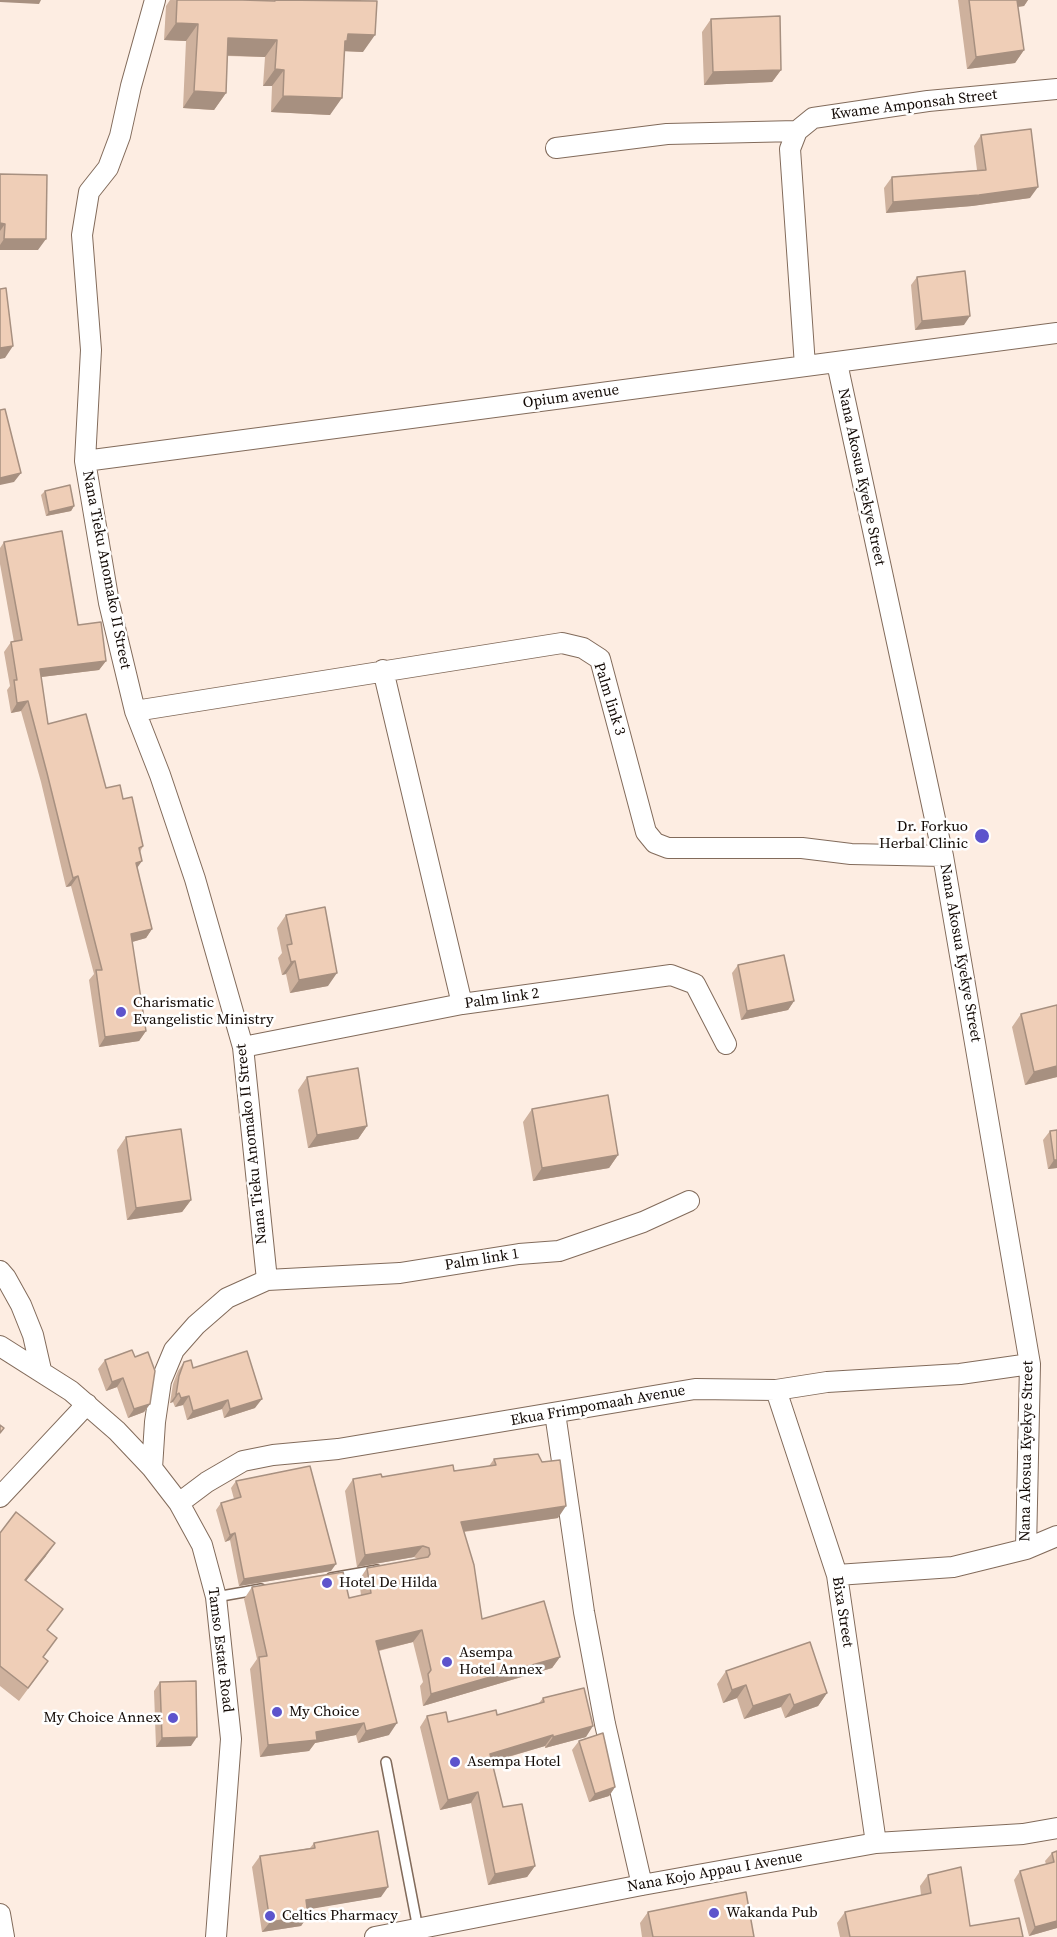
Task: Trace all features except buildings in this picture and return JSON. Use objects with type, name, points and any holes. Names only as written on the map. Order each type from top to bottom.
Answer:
[{"type":"street","name":"Nana Tieku Anomako II Street","points":[[156,0],[131,87],[120,136],[108,168],[89,192],[82,236],[90,350],[85,461],[109,603],[135,711],[160,775],[195,879],[243,1047],[267,1280]]},
{"type":"street","name":"Kwame Amponsah Street","points":[[797,131],[813,118],[928,101],[1057,89]]},
{"type":"street","points":[[556,148],[667,134],[797,131],[790,149],[805,366]]},
{"type":"street","name":"Opium avenue","points":[[85,461],[1057,333]]},
{"type":"street","name":"Nana Akosua Kyekye Street","points":[[837,363],[943,856],[1030,1364],[1026,1549]]},
{"type":"street","name":"Palm link 3","points":[[135,711],[562,643],[583,648],[600,659],[646,832],[655,843],[668,848],[802,848],[851,854],[943,856]]},
{"type":"street","points":[[383,670],[462,1004]]},
{"type":"street","name":"Palm link 2","points":[[243,1047],[462,1004],[671,975],[695,984],[726,1044]]},
{"type":"street","name":"Palm link 1","points":[[267,1280],[400,1273],[519,1254],[559,1251],[643,1222],[688,1201]]},
{"type":"street","points":[[0,1271],[21,1305],[33,1335],[41,1370]]},
{"type":"street","points":[[152,1468],[161,1381],[174,1350],[196,1325],[228,1298],[267,1280]]},
{"type":"street","name":"Tamso Estate Road","points":[[0,1346],[41,1370],[87,1404],[117,1431],[152,1468],[179,1503],[202,1545],[216,1597],[231,1739],[216,1937]]},
{"type":"street","name":"Ekua Frimpomaah Avenue","points":[[179,1503],[207,1482],[243,1461],[273,1455],[338,1449],[695,1389],[776,1390],[827,1382],[960,1374],[1030,1364]]},
{"type":"street","name":"Bixa Street","points":[[776,1390],[837,1575],[876,1843]]},
{"type":"street","points":[[0,1497],[87,1404]]},
{"type":"street","points":[[555,1413],[584,1612],[604,1724],[642,1885]]},
{"type":"street","points":[[837,1575],[953,1567],[1026,1549],[1057,1536]]},
{"type":"street","name":"Nana Kojo Appau I Avenue","points":[[375,1937],[642,1885],[876,1843],[1023,1834],[1057,1828]]},
{"type":"street","points":[[0,1914],[4,1937]]},
{"type":"lane","points":[[322,1579],[392,1568]]},
{"type":"lane","points":[[216,1597],[275,1587]]},
{"type":"lane","points":[[386,1762],[418,1929]]},
{"type":"place","name":"Dr. Forkuo Herbal Clinic","points":[[982,836]]},
{"type":"place","name":"Charismatic Evangelistic Ministry","points":[[121,1012]]},
{"type":"place","name":"Hotel De Hilda","points":[[327,1583]]},
{"type":"place","name":"Asempa Hotel Annex","points":[[447,1662]]},
{"type":"place","name":"My Choice","points":[[277,1712]]},
{"type":"place","name":"My Choice Annex","points":[[173,1718]]},
{"type":"place","name":"Asempa Hotel","points":[[455,1762]]},
{"type":"place","name":"Wakanda Pub","points":[[714,1913]]},
{"type":"place","name":"Celtics Pharmacy","points":[[270,1916]]}]
